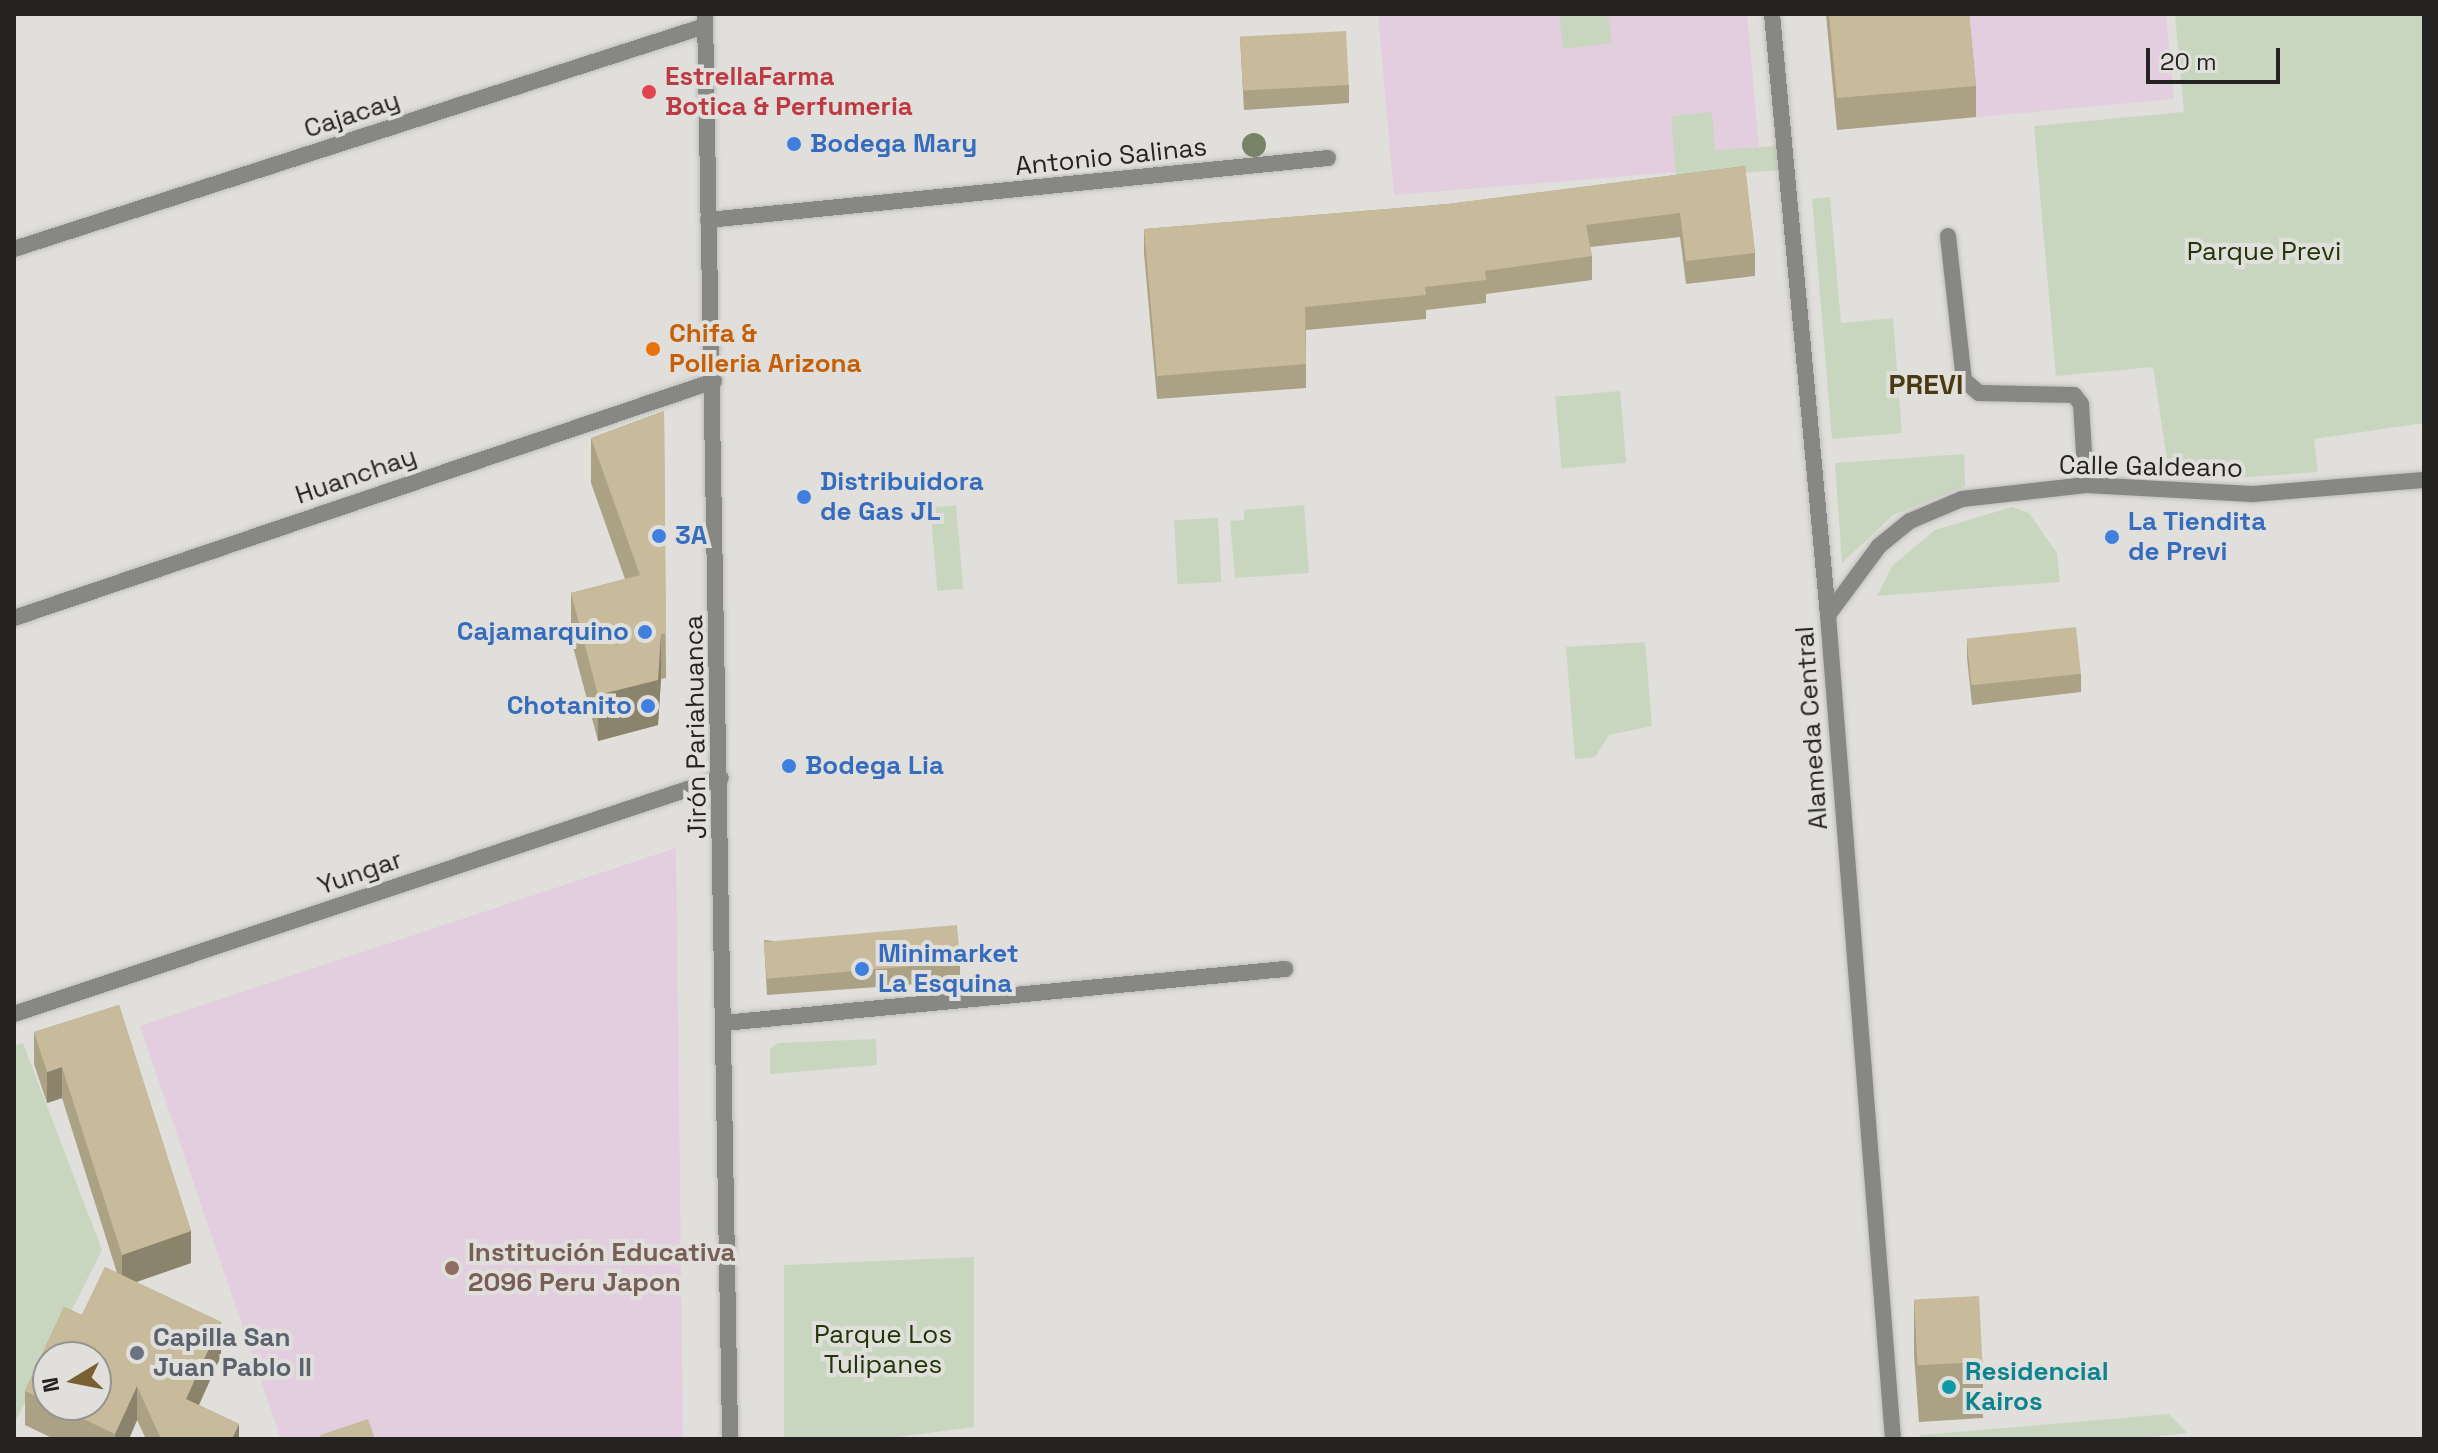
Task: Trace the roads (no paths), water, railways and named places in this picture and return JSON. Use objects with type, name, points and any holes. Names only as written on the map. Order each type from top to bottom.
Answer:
[{"type":"street","name":"Alameda Central","points":[[1772,14],[1828,615],[1893,1439]]},
{"type":"street","name":"Jirón Pariahuanca","points":[[705,20],[721,778],[730,1439]]},
{"type":"street","name":"Cajacay","points":[[14,249],[705,20]]},
{"type":"street","name":"Antonio Salinas","points":[[708,220],[1328,158]]},
{"type":"street","points":[[1948,236],[1964,380],[1979,393],[2074,395],[2081,404],[2086,485]]},
{"type":"street","name":"Huanchay","points":[[14,618],[714,381]]},
{"type":"street","name":"Calle Galdeano","points":[[1828,615],[1879,546],[1910,521],[1962,499],[2086,485],[2252,494],[2424,480]]},
{"type":"street","name":"Yungar","points":[[14,1014],[721,778]]},
{"type":"street","points":[[724,1023],[1285,969]]},
{"type":"place","name":"EstrellaFarma Botica & Perfumeria","points":[[649,92]]},
{"type":"place","name":"Bodega Mary","points":[[794,144]]},
{"type":"place","name":"Chifa & Polleria Arizona","points":[[653,349]]},
{"type":"place","name":"Distribuidora de Gas JL","points":[[804,497]]},
{"type":"place","name":"3A","points":[[659,536]]},
{"type":"place","name":"La Tiendita de Previ","points":[[2112,537]]},
{"type":"place","name":"Cajamarquino","points":[[645,632]]},
{"type":"place","name":"Chotanito","points":[[648,706]]},
{"type":"place","name":"Bodega Lia","points":[[789,766]]},
{"type":"place","name":"Minimarket La Esquina","points":[[862,969]]},
{"type":"place","name":"Institución Educativa 2096 Peru Japon","points":[[452,1268]]},
{"type":"place","name":"Capilla San Juan Pablo II","points":[[137,1353]]},
{"type":"place","name":"Residencial Kairos","points":[[1949,1387]]},
{"type":"district","name":"PREVI","points":[[1926,384]]},
{"type":"park label","name":"Parque Previ","points":[[2264,252]]},
{"type":"park label","name":"Parque Los Tulipanes","points":[[883,1350]]}]
